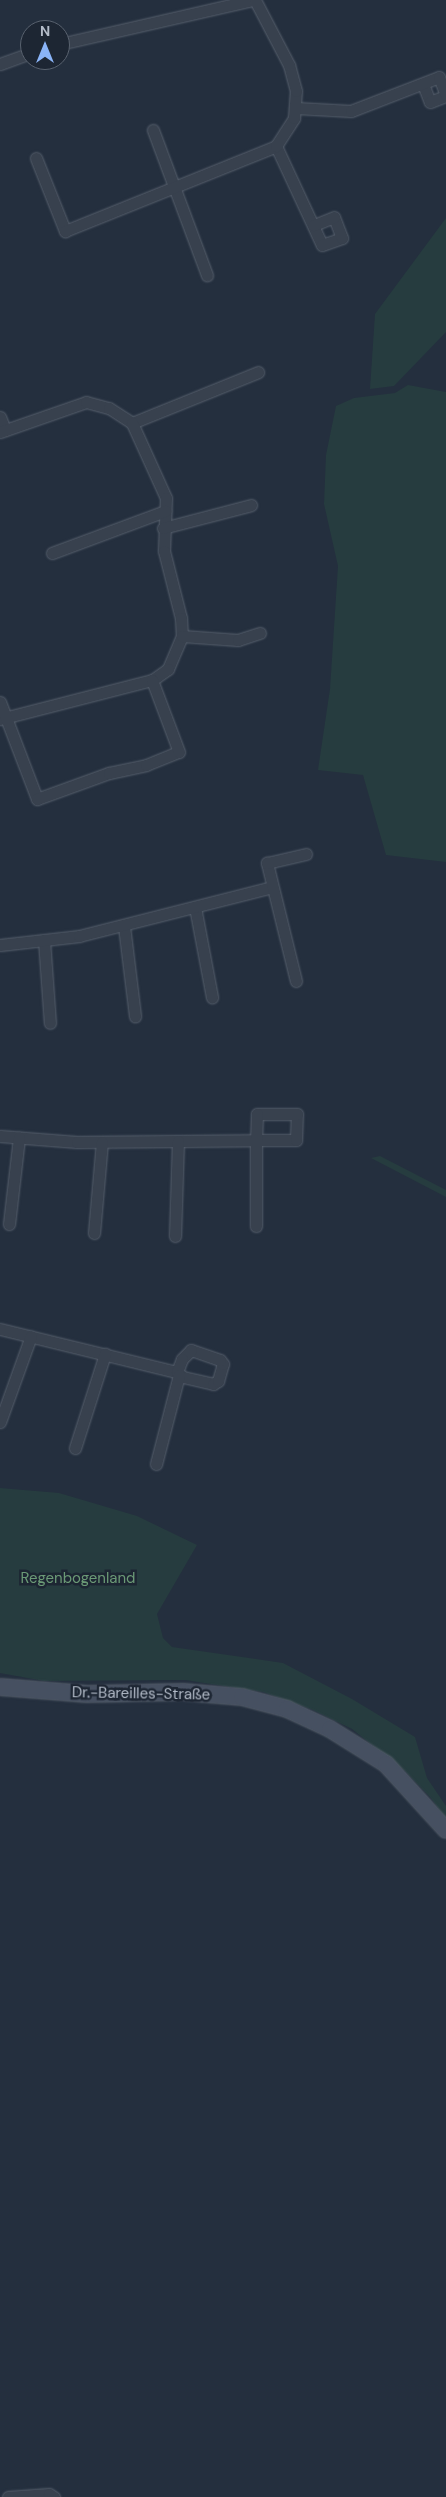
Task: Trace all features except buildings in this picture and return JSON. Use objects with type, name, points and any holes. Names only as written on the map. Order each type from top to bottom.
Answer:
[{"type":"main road","name":"Dr.-Bareilles-Straße","points":[[0,1687],[87,1694],[184,1692],[242,1697],[287,1710],[330,1729],[386,1764],[446,1830]]},
{"type":"street","points":[[36,158],[65,231],[276,146],[290,127],[296,108],[296,91],[290,65],[254,0],[70,42]]},
{"type":"street","points":[[0,64],[20,56]]},
{"type":"street","points":[[296,108],[351,111],[423,84],[439,78],[446,96],[430,102],[423,84]]},
{"type":"street","points":[[153,130],[207,275]]},
{"type":"street","points":[[276,146],[314,225]]},
{"type":"street","points":[[132,423],[258,372]]},
{"type":"street","points":[[0,417],[2,431],[86,402],[109,408],[132,423],[166,498],[163,528],[164,550],[181,618],[182,636],[168,669],[152,680],[3,718]]},
{"type":"street","points":[[163,528],[251,504]]},
{"type":"street","points":[[52,552],[165,511]]},
{"type":"street","points":[[182,636],[238,640],[260,632]]},
{"type":"street","points":[[0,702],[3,718],[38,799],[110,773],[146,765],[179,752],[152,680]]},
{"type":"street","points":[[296,981],[267,864],[306,854]]},
{"type":"street","points":[[0,945],[44,940],[124,926],[272,887]]},
{"type":"street","points":[[196,907],[212,997]]},
{"type":"street","points":[[124,926],[135,1016]]},
{"type":"street","points":[[44,940],[50,1023]]},
{"type":"street","points":[[0,1136],[102,1142],[256,1140],[296,1140],[296,1114],[257,1114],[260,1124],[256,1140],[256,1226]]},
{"type":"street","points":[[9,1224],[19,1138]]},
{"type":"street","points":[[175,1236],[178,1141]]},
{"type":"street","points":[[94,1233],[102,1142]]},
{"type":"street","points":[[0,1329],[106,1354],[182,1369],[156,1464]]},
{"type":"street","points":[[0,1422],[31,1336]]},
{"type":"street","points":[[75,1448],[106,1354]]},
{"type":"street","points":[[8,2497],[54,2497]]},
{"type":"green space","points":[[446,218],[446,332],[394,386],[370,389],[375,314]]},
{"type":"green space","points":[[408,385],[446,392],[446,862],[386,855],[363,775],[318,770],[330,689],[338,566],[324,504],[326,455],[336,406],[354,398],[395,393]]},
{"type":"green space","points":[[380,1156],[446,1190],[446,1197],[371,1158]]},
{"type":"green space","name":"Regenbogenland","points":[[0,1488],[59,1493],[137,1516],[197,1545],[157,1614],[163,1638],[172,1647],[283,1663],[352,1699],[415,1737],[427,1778],[446,1806],[446,1819],[431,1798],[405,1771],[352,1729],[313,1710],[263,1692],[185,1680],[44,1681],[0,1673]]}]
